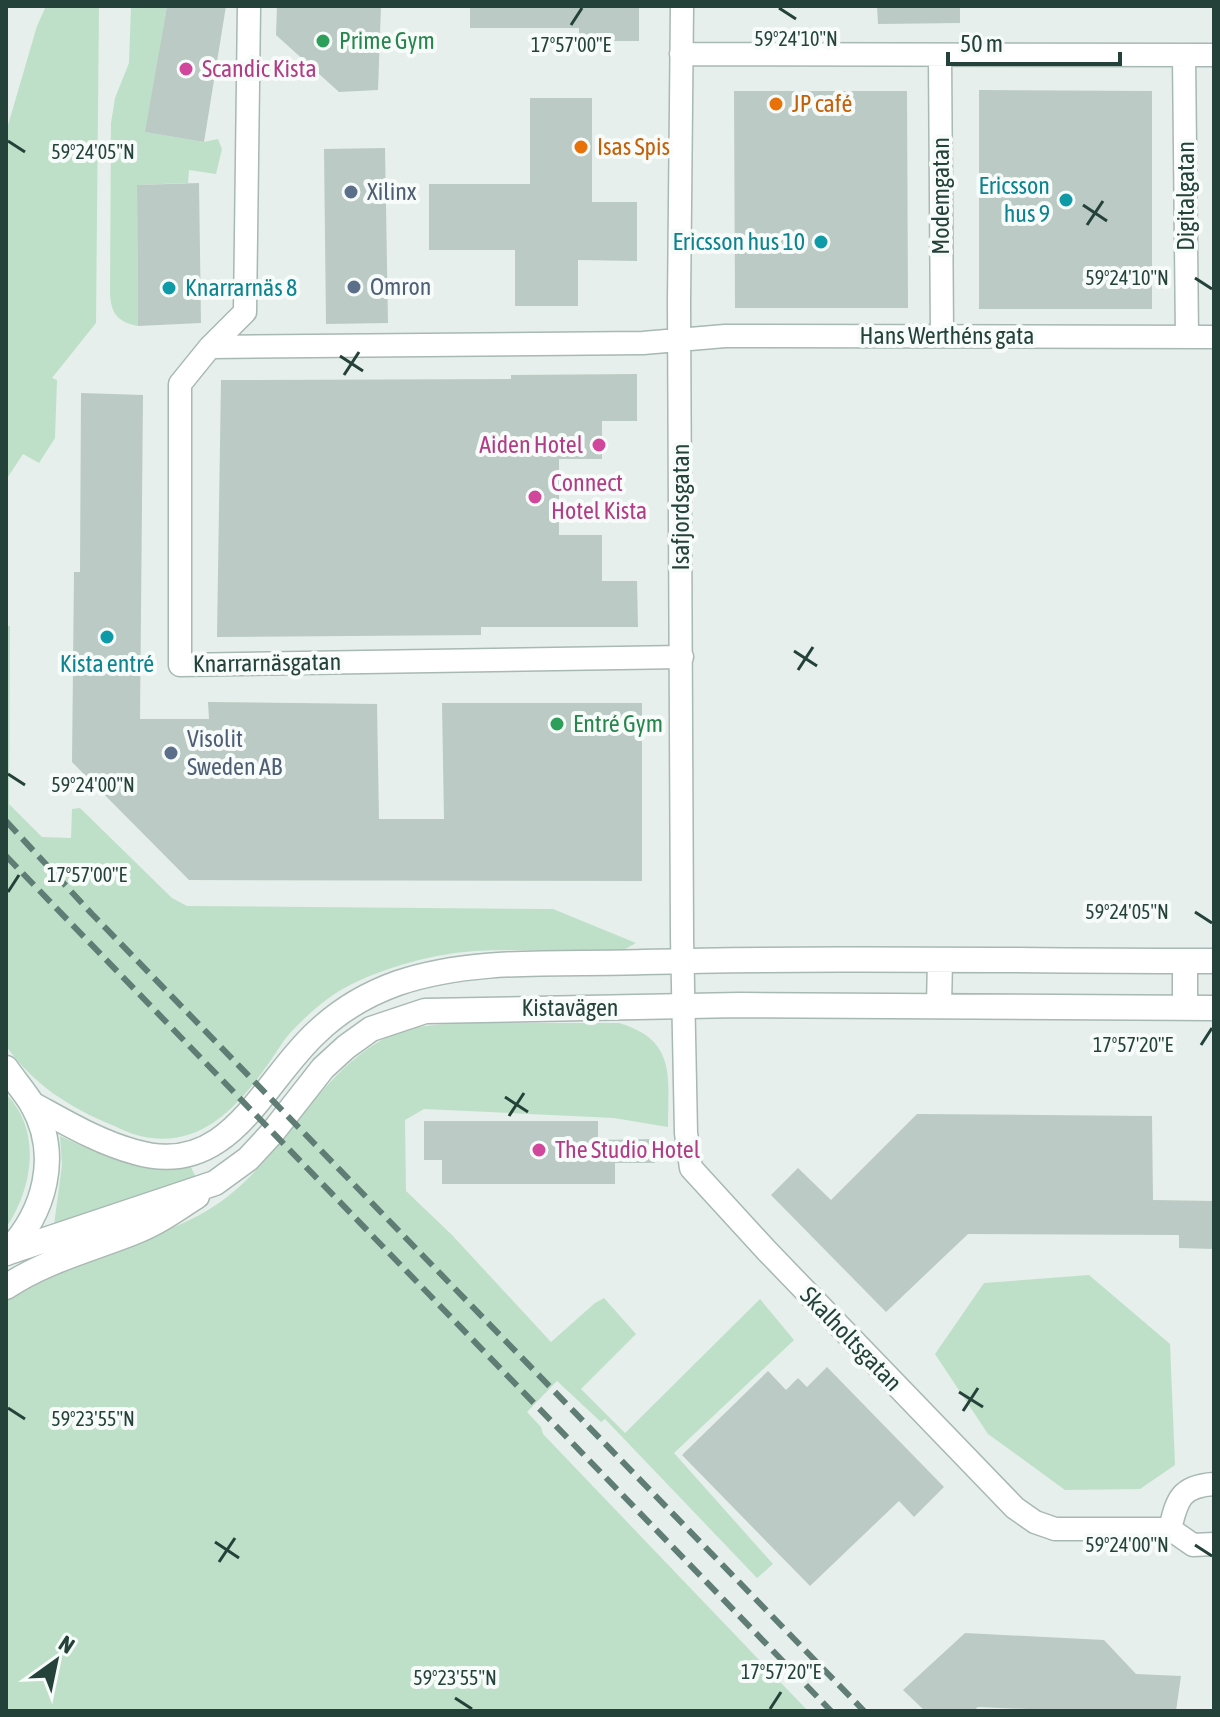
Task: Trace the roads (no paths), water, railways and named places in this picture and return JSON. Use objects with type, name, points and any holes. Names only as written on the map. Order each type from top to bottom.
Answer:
[{"type":"street","name":"Knarrarnäsgatan","points":[[249,6],[245,312],[210,347],[180,384],[180,665],[682,657]]},
{"type":"street","name":"Isafjordsgatan","points":[[682,6],[679,341],[684,1007]]},
{"type":"street","points":[[681,54],[1214,55]]},
{"type":"street","name":"Digitalgatan","points":[[1184,55],[1187,337]]},
{"type":"street","name":"Modemgatan","points":[[940,56],[942,336]]},
{"type":"street","name":"Hans Werthéns gata","points":[[679,341],[725,336],[1214,337]]},
{"type":"street","points":[[210,347],[679,341]]},
{"type":"street","points":[[939,1006],[940,960]]},
{"type":"street","name":"Kistavägen","points":[[32,1104],[107,1143],[138,1153],[165,1157],[194,1153],[216,1142],[247,1117],[300,1049],[339,1012],[397,984],[467,967],[683,961],[1214,961]]},
{"type":"street","points":[[1185,961],[1185,1008]]},
{"type":"street","name":"Kistavägen","points":[[6,1253],[215,1183],[248,1159],[323,1068],[371,1029],[425,1011],[456,1008],[939,1006],[1214,1008]]},
{"type":"street","name":"Skalholtsgatan","points":[[684,1007],[686,1133],[691,1168],[1015,1508],[1035,1522],[1055,1529],[1170,1529],[1193,1545],[1214,1544]]},
{"type":"street","points":[[6,1253],[35,1216],[47,1171],[41,1125],[32,1104],[8,1073]]},
{"type":"street","points":[[6,1287],[67,1255],[164,1219],[215,1183]]},
{"type":"street","points":[[1170,1529],[1175,1506],[1184,1492],[1196,1485],[1214,1484]]},
{"type":"railway","points":[[6,821],[92,914],[864,1711]]},
{"type":"railway","points":[[6,856],[831,1711]]},
{"type":"place","name":"Prime Gym","points":[[323,41]]},
{"type":"place","name":"Scandic Kista","points":[[186,69]]},
{"type":"place","name":"JP café","points":[[776,104]]},
{"type":"place","name":"Isas Spis","points":[[581,147]]},
{"type":"place","name":"Xilinx","points":[[351,192]]},
{"type":"place","name":"Ericsson hus 9","points":[[1066,200]]},
{"type":"place","name":"Ericsson hus 10","points":[[821,242]]},
{"type":"place","name":"Omron","points":[[354,287]]},
{"type":"place","name":"Knarrarnäs 8","points":[[169,288]]},
{"type":"place","name":"Aiden Hotel","points":[[599,445]]},
{"type":"place","name":"Connect Hotel Kista","points":[[535,497]]},
{"type":"place","name":"Kista entré","points":[[107,637]]},
{"type":"place","name":"Entré Gym","points":[[557,724]]},
{"type":"place","name":"Visolit Sweden AB","points":[[171,753]]},
{"type":"place","name":"The Studio Hotel","points":[[539,1150]]}]
